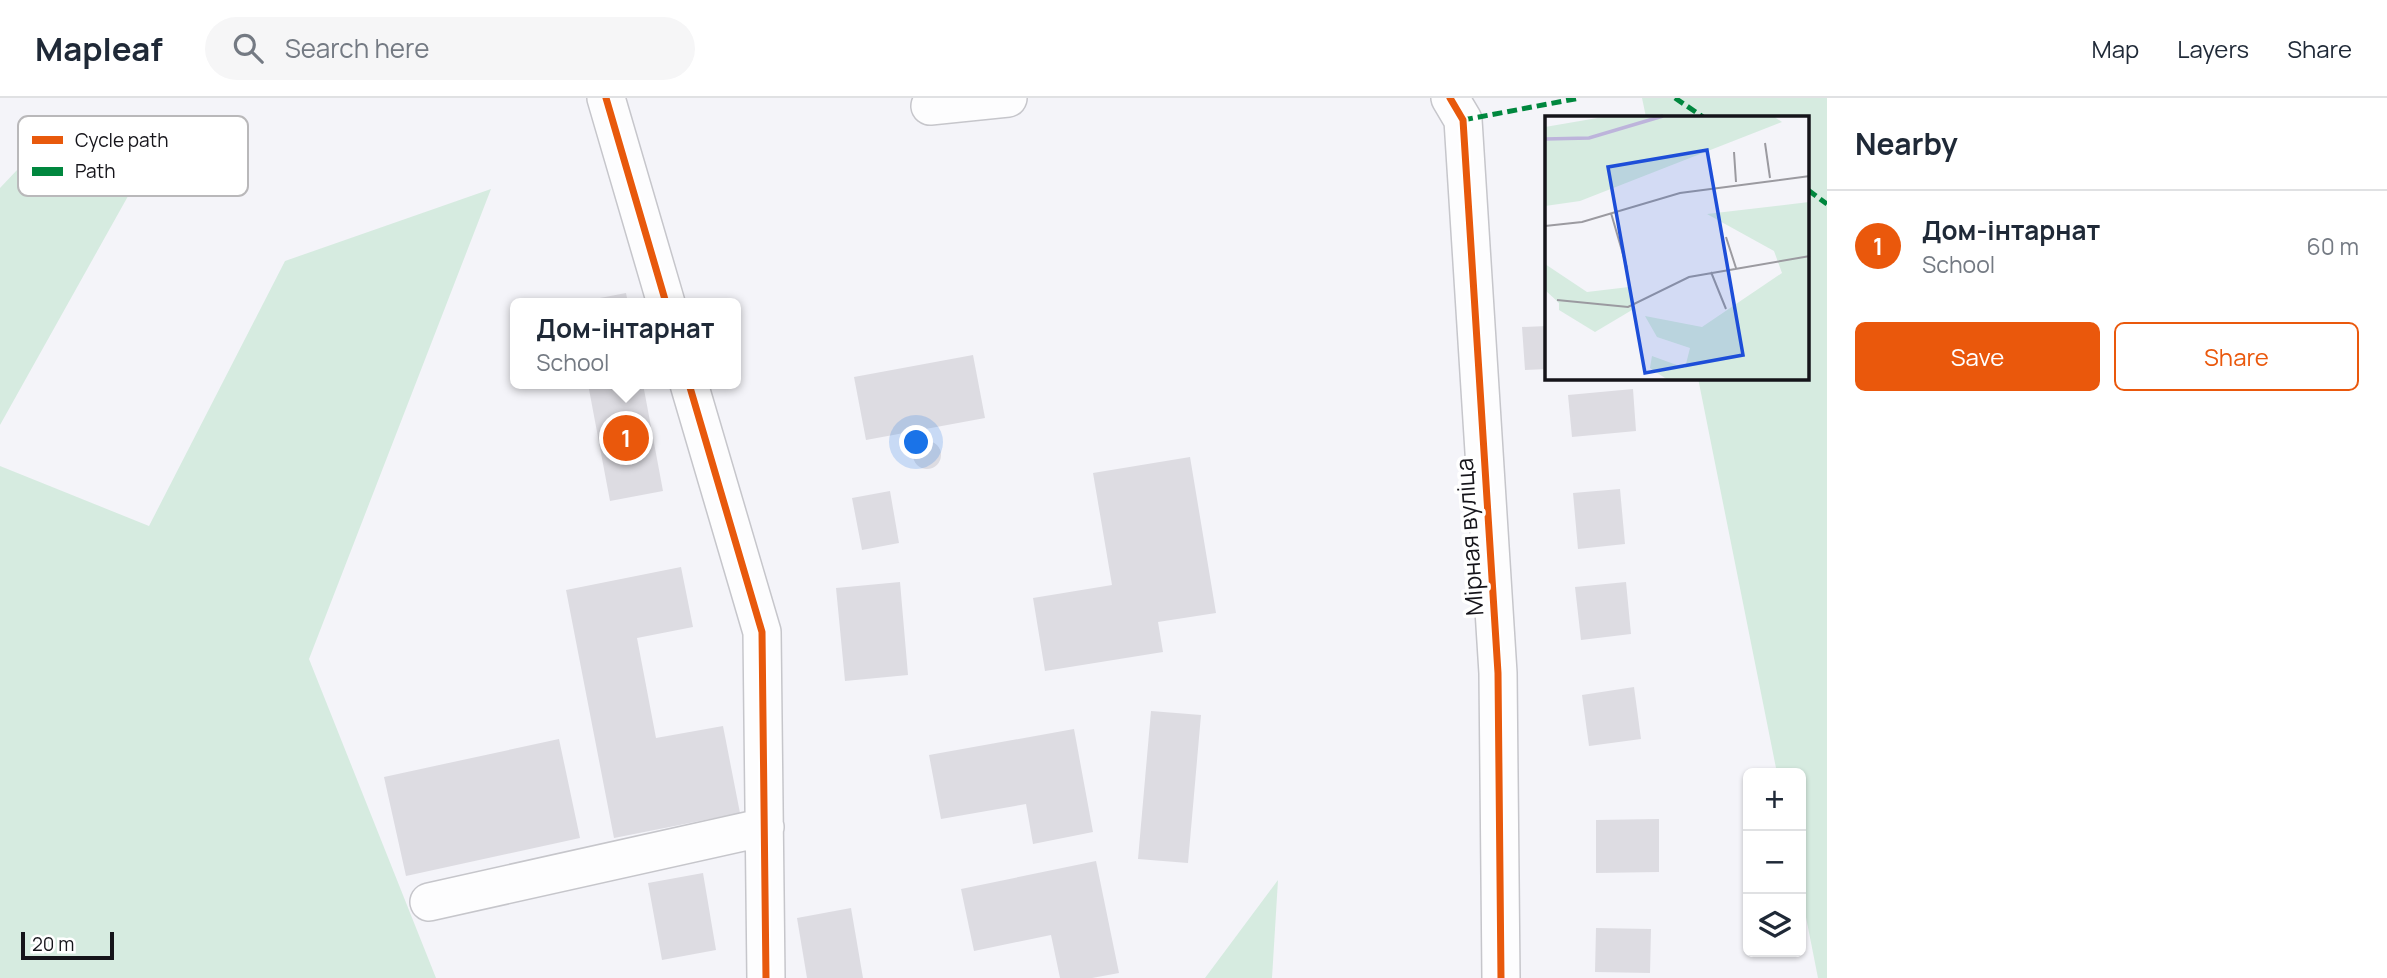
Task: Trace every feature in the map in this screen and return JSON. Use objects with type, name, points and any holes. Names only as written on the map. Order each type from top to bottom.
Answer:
[{"type":"street","points":[[606,98],[665,298]]},
{"type":"street","points":[[930,106],[1008,98]]},
{"type":"street","name":"Мірная вуліца","points":[[1450,98],[1462,120],[1498,673],[1501,978]]},
{"type":"street","points":[[691,389],[762,632],[766,978]]},
{"type":"street","points":[[429,902],[765,827]]},
{"type":"green space","points":[[1642,98],[1827,98],[1827,978],[1818,978],[1806,917],[1806,768],[1776,768],[1698,380],[1810,380],[1810,116],[1646,116]]},
{"type":"green space","points":[[18,169],[18,196],[128,196],[0,425],[0,188]]},
{"type":"green space","points":[[491,189],[309,659],[436,978],[0,978],[0,466],[149,526],[285,261]]},
{"type":"green space","points":[[1278,880],[1272,978],[1205,978]]},
{"type":"building","points":[[626,293],[627,298],[600,298]]},
{"type":"building","points":[[1545,326],[1545,369],[1525,370],[1522,327]]},
{"type":"building","points":[[973,355],[985,418],[866,440],[854,377]]},
{"type":"building","points":[[589,389],[644,389],[663,491],[610,501]]},
{"type":"building","points":[[1633,389],[1636,431],[1572,437],[1568,395]]},
{"type":"building","points":[[927,441],[937,445],[941,455],[937,465],[927,469],[917,465],[913,455],[917,445]]},
{"type":"building","points":[[1190,457],[1216,613],[1158,622],[1163,652],[1045,671],[1033,598],[1112,585],[1093,473]]},
{"type":"building","points":[[1620,489],[1625,544],[1578,549],[1573,493]]},
{"type":"building","points":[[890,491],[899,543],[862,550],[852,498]]},
{"type":"building","points":[[681,567],[693,627],[637,638],[656,738],[723,726],[740,813],[614,838],[566,590]]},
{"type":"building","points":[[900,582],[908,675],[845,681],[836,588]]},
{"type":"building","points":[[1626,582],[1631,634],[1581,640],[1575,587]]},
{"type":"building","points":[[1634,687],[1641,739],[1589,746],[1582,695]]},
{"type":"building","points":[[1151,711],[1201,715],[1188,863],[1138,859]]},
{"type":"building","points":[[1074,729],[1093,832],[1033,844],[1026,804],[941,819],[929,755]]},
{"type":"building","points":[[559,739],[580,838],[406,876],[384,777]]},
{"type":"building","points":[[1659,819],[1659,872],[1596,873],[1596,820]]},
{"type":"building","points":[[1096,861],[1119,973],[1092,978],[1060,978],[1051,935],[974,951],[961,889]]},
{"type":"building","points":[[703,873],[716,950],[662,960],[648,883]]},
{"type":"building","points":[[851,908],[863,978],[807,978],[797,918]]},
{"type":"building","points":[[1596,928],[1651,929],[1650,973],[1595,972]]},
{"type":"marked path","points":[[1463,120],[1580,98]]},
{"type":"marked path","points":[[1675,98],[1702,116]]},
{"type":"marked path","points":[[1810,191],[1827,204]]},
{"type":"cycle path","points":[[606,98],[665,298]]},
{"type":"cycle path","points":[[1450,98],[1463,120],[1498,673],[1501,978]]},
{"type":"cycle path","points":[[690,389],[762,632],[766,978]]},
{"type":"place","name":"Дом-інтарнат","points":[[626,438]]}]
